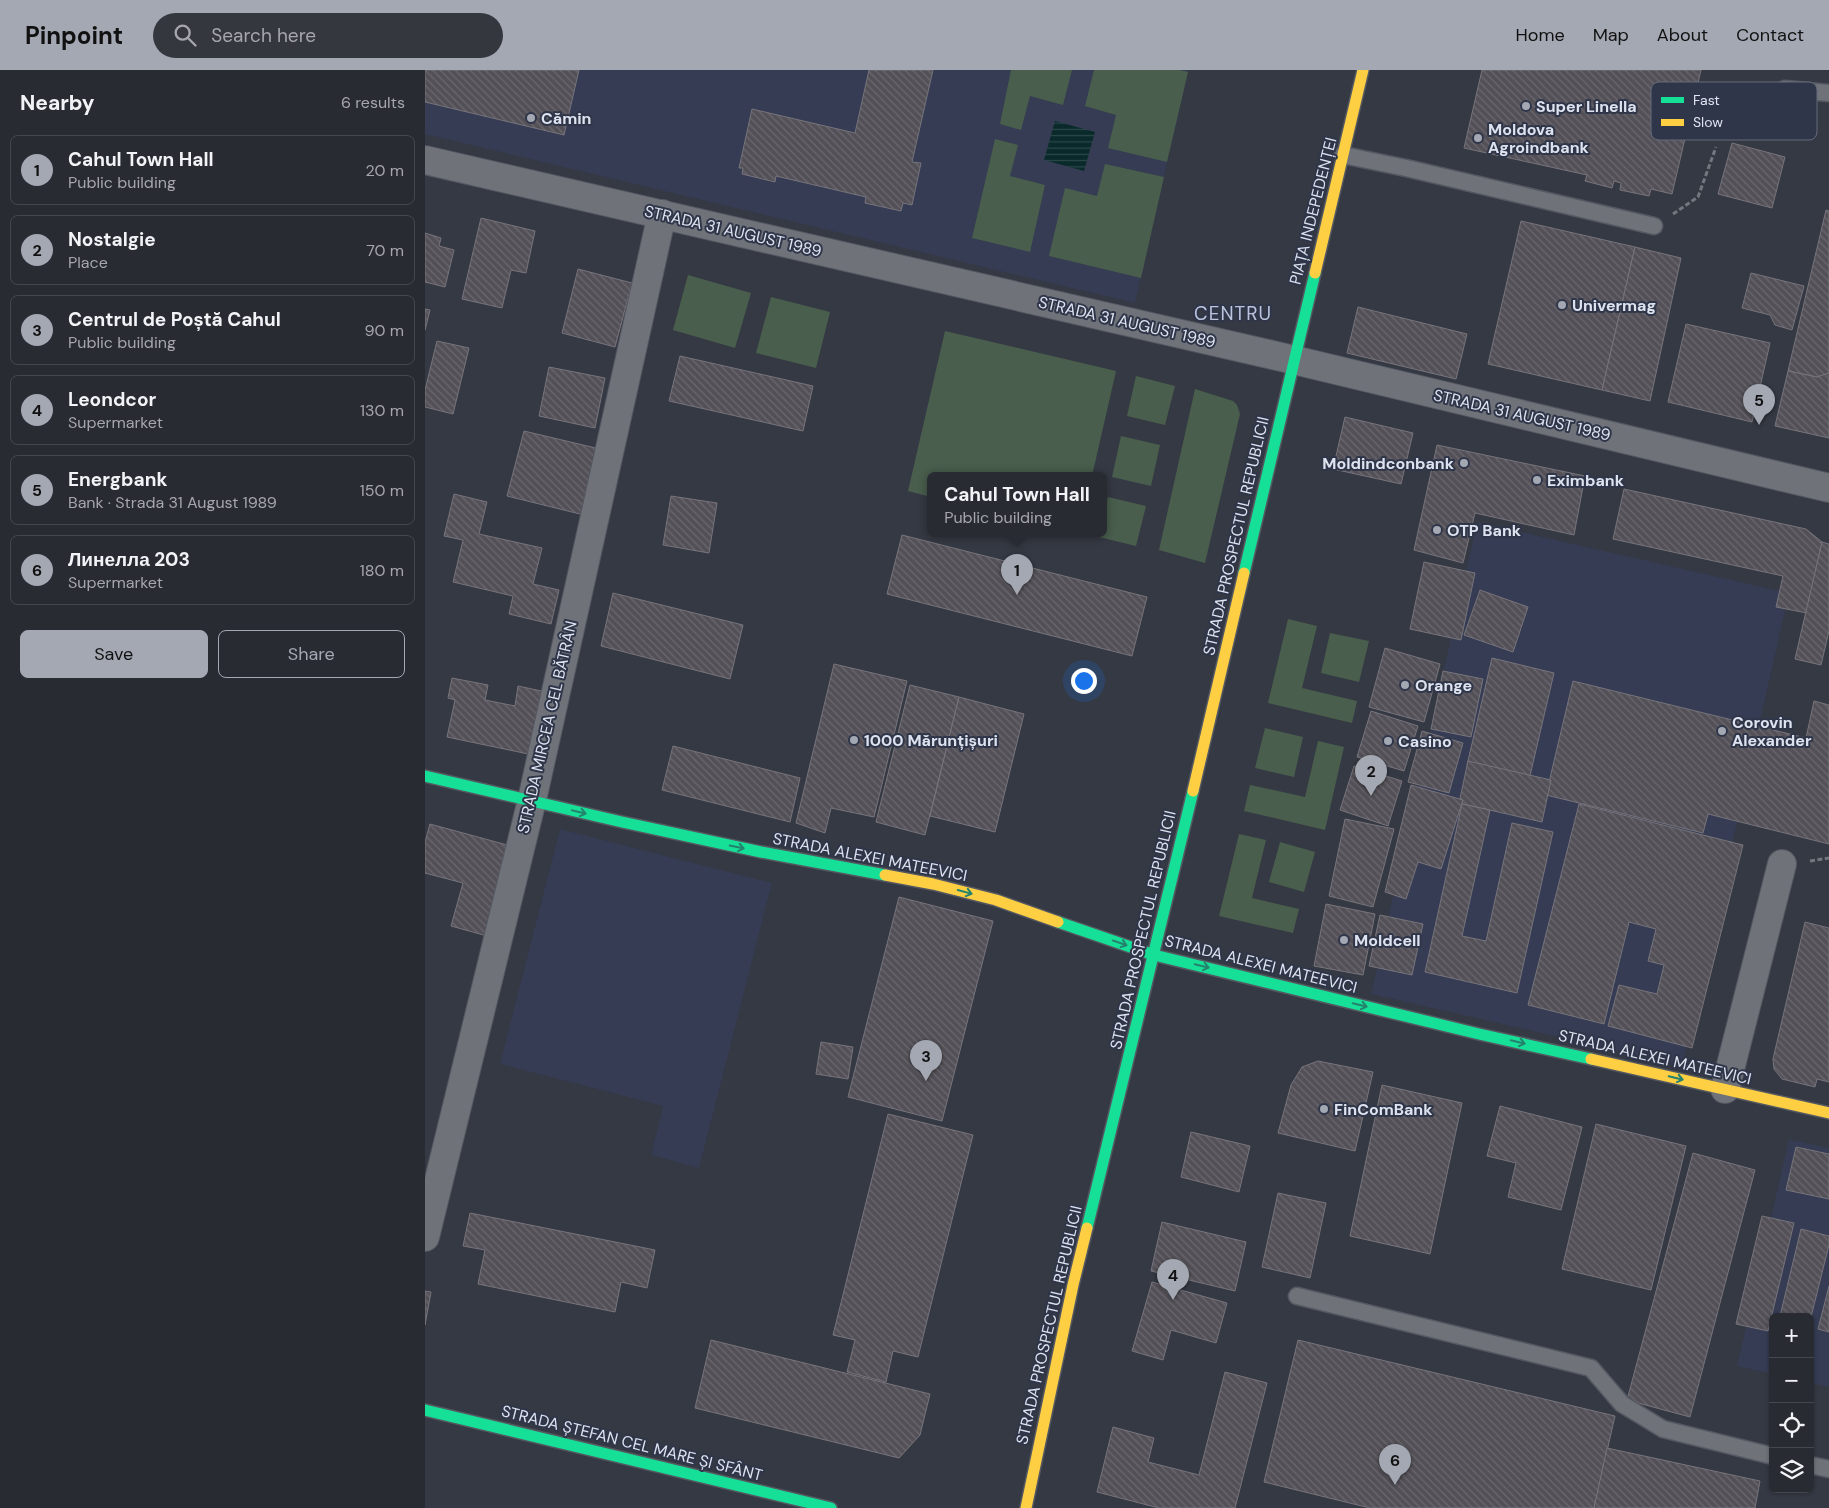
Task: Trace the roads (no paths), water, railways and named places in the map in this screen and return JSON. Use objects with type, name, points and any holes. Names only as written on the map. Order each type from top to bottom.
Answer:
[{"type":"main road","name":"PIAȚA INDEPEDENȚEI","points":[[1294,360],[1363,70]]},
{"type":"main road","name":"STRADA PROSPECTUL REPUBLICII","points":[[1026,1508],[1073,1285],[1155,955],[1294,360]]},
{"type":"main road","name":"STRADA ALEXEI MATEEVICI","points":[[425,776],[761,852],[933,884],[996,900],[1155,955],[1479,1034],[1829,1114]]},
{"type":"main road","name":"STRADA ȘTEFAN CEL MARE ȘI SFÂNT","points":[[425,1410],[831,1508]]},
{"type":"street","name":"STRADA 31 AUGUST 1989","points":[[425,160],[1294,360],[1829,488]]},
{"type":"street","name":"STRADA MIRCEA CEL BĂTRÂN","points":[[425,1237],[531,800],[662,214]]},
{"type":"street","points":[[1725,1089],[1782,864]]},
{"type":"lane","points":[[1343,156],[1405,168],[1654,226]]},
{"type":"lane","points":[[1297,1296],[1591,1368],[1622,1404],[1663,1429],[1769,1455]]},
{"type":"lane","points":[[1814,1466],[1829,1469]]},
{"type":"place","name":"Super Linella","points":[[1526,106]]},
{"type":"place","name":"Cămin","points":[[531,118]]},
{"type":"place","name":"Moldova Agroindbank","points":[[1478,138]]},
{"type":"place","name":"Univermag","points":[[1562,305]]},
{"type":"place","name":"Energbank","points":[[1759,425]]},
{"type":"place","name":"Moldindconbank","points":[[1464,463]]},
{"type":"place","name":"Eximbank","points":[[1537,480]]},
{"type":"place","name":"OTP Bank","points":[[1437,530]]},
{"type":"place","name":"Cahul Town Hall","points":[[1017,595]]},
{"type":"place","name":"Orange","points":[[1405,685]]},
{"type":"place","name":"Corovin Alexander","points":[[1722,731]]},
{"type":"place","name":"1000 Mărunțișuri","points":[[854,740]]},
{"type":"place","name":"Casino","points":[[1388,741]]},
{"type":"place","name":"Nostalgie","points":[[1371,796]]},
{"type":"place","name":"Moldcell","points":[[1344,940]]},
{"type":"place","name":"Centrul de Poștă Cahul","points":[[926,1081]]},
{"type":"place","name":"FinComBank","points":[[1324,1109]]},
{"type":"place","name":"Leondcor","points":[[1173,1300]]},
{"type":"place","name":"Линелла 203","points":[[1395,1485]]},
{"type":"district","name":"CENTRU","points":[[1233,313]]}]
